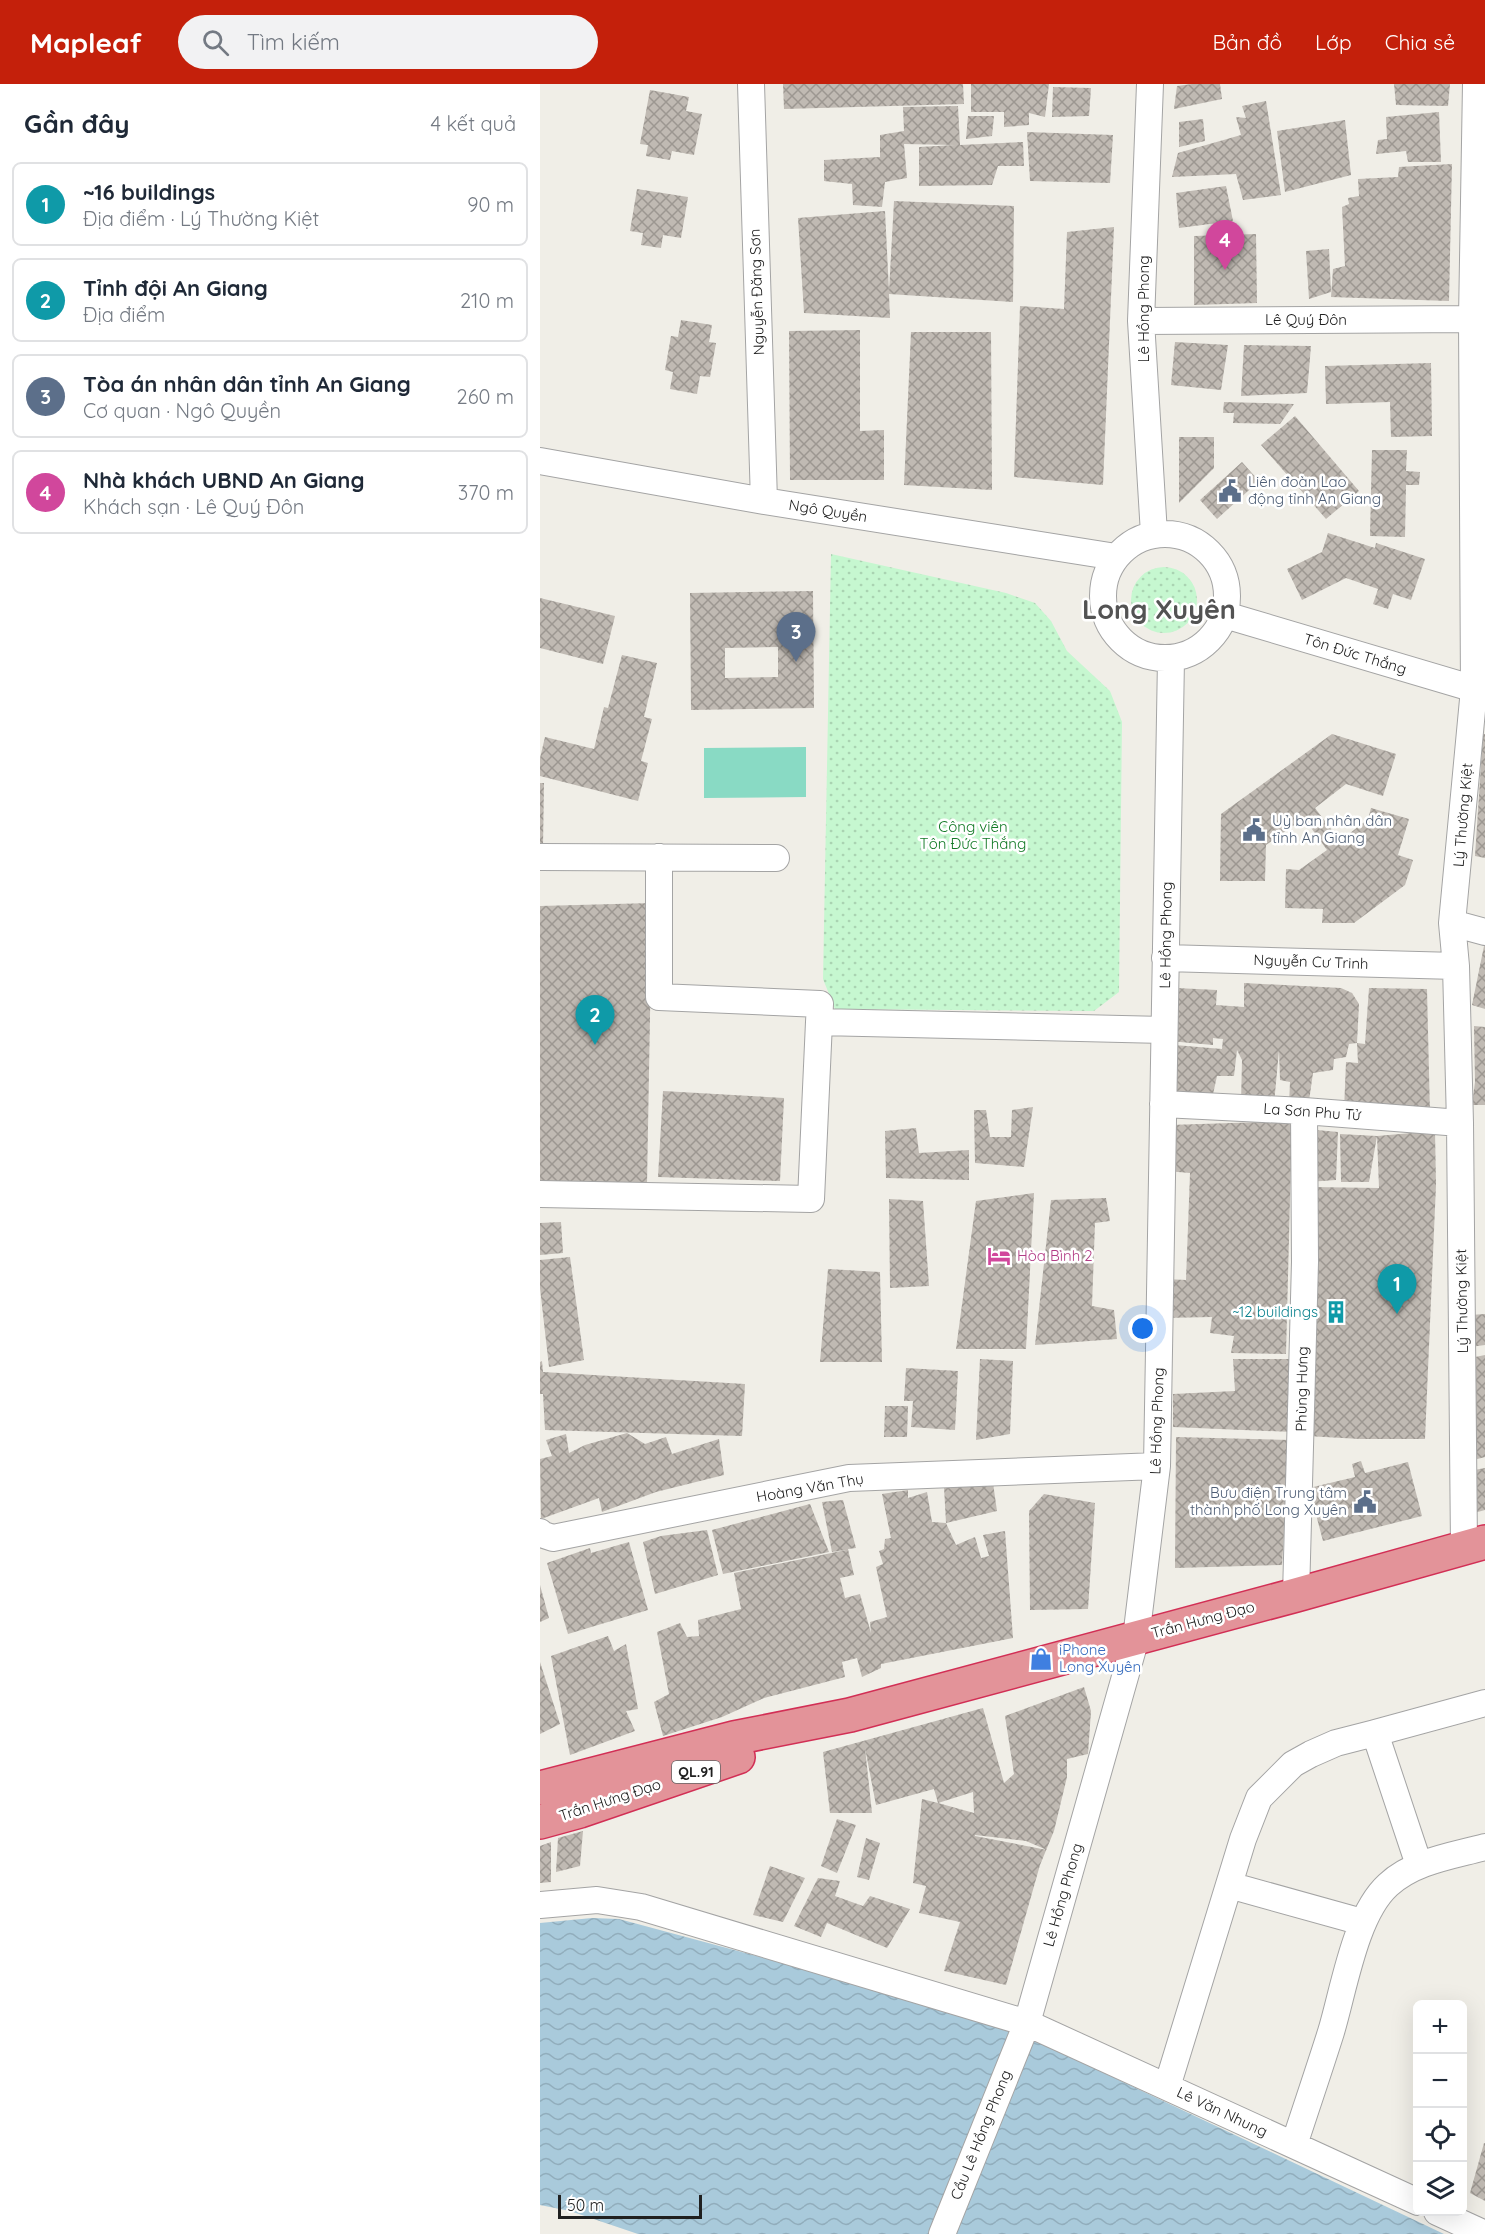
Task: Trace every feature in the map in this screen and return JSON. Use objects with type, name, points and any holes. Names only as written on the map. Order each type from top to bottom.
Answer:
[{"type":"highway","name":"Trần Hưng Đạo","points":[[540,1788],[734,1738],[850,1715],[1296,1595],[1474,1544]]},
{"type":"highway","name":"Trần Hưng Đạo","points":[[540,1822],[731,1760],[850,1715]]},
{"type":"street","name":"Nguyễn Đăng Sơn","points":[[751,84],[764,501]]},
{"type":"street","name":"Lê Hồng Phong","points":[[1150,84],[1141,321],[1154,534]]},
{"type":"street","name":"Lý Thường Kiệt","points":[[1474,1544],[1456,966],[1452,923],[1480,691],[1479,143],[1476,84]]},
{"type":"street","name":"Lê Quý Đôn","points":[[1141,321],[1478,321]]},
{"type":"street","name":"Ngô Quyền","points":[[540,461],[764,501],[1116,557]]},
{"type":"street","points":[[1154,534],[1176,534],[1196,541],[1213,555],[1224,573],[1228,594],[1225,615],[1217,632],[1204,645],[1188,655],[1171,659],[1150,657],[1140,653],[1131,649],[1115,635],[1106,616],[1102,596],[1106,575],[1116,557],[1127,546],[1154,534]]},
{"type":"street","name":"Tôn Đức Thắng","points":[[1225,615],[1480,691]]},
{"type":"street","name":"Lê Hồng Phong","points":[[1024,2030],[1136,1638],[1157,1466],[1171,659]]},
{"type":"street","points":[[540,857],[776,858]]},
{"type":"street","points":[[540,1194],[811,1199],[820,1004],[659,997],[659,857]]},
{"type":"street","points":[[1452,923],[1485,932]]},
{"type":"street","name":"Nguyễn Cư Trinh","points":[[1165,958],[1456,966]]},
{"type":"street","points":[[819,1022],[1164,1030]]},
{"type":"street","name":"La Sơn Phu Tử","points":[[1163,1104],[1304,1111],[1460,1123]]},
{"type":"street","name":"Phùng Hưng","points":[[1296,1595],[1305,1262],[1304,1111]]},
{"type":"street","name":"Hoàng Văn Thụ","points":[[540,1532],[553,1538],[849,1478],[1157,1466]]},
{"type":"street","points":[[1167,2087],[1251,1815],[1259,1798],[1293,1764],[1336,1743],[1485,1703]]},
{"type":"street","points":[[1375,1733],[1419,1865]]},
{"type":"street","points":[[1294,2145],[1362,1922],[1371,1904],[1387,1885],[1419,1865],[1485,1847]]},
{"type":"street","points":[[1229,1885],[1362,1922]]},
{"type":"street","name":"Lê Văn Nhung","points":[[540,1905],[597,1900],[641,1907],[1024,2030],[1167,2087],[1413,2200]]},
{"type":"street","name":"Cầu Lê Hồng Phong","points":[[942,2234],[1024,2030]]},
{"type":"street","points":[[1447,2216],[1485,2234]]},
{"type":"green space","name":"Công viên Tôn Đức Thắng","points":[[831,554],[1006,593],[1035,603],[1051,621],[1067,651],[1110,691],[1122,722],[1119,992],[1094,1011],[835,1009],[823,979]]},
{"type":"green space","points":[[1170,567],[1188,576],[1195,587],[1197,600],[1195,613],[1188,624],[1177,631],[1158,633],[1140,624],[1133,613],[1131,594],[1140,576],[1151,569]]},
{"type":"green space","points":[[806,747],[806,797],[704,798],[704,748]]},
{"type":"water","points":[[592,1918],[619,1919],[998,2021],[1444,2234],[638,2234],[570,2211],[540,2205],[540,1923]]},
{"type":"building","points":[[783,84],[963,84],[964,104],[784,109]]},
{"type":"building","points":[[971,84],[1049,84],[1045,117],[1029,113],[1029,125],[1004,127],[1004,112],[971,112]]},
{"type":"building","points":[[1220,84],[1222,99],[1174,109],[1177,86]]},
{"type":"building","points":[[1394,84],[1450,84],[1448,106],[1396,105]]},
{"type":"building","points":[[1053,87],[1091,88],[1089,116],[1052,117]]},
{"type":"building","points":[[650,90],[689,97],[686,111],[702,114],[694,155],[672,151],[670,160],[646,156],[648,145],[640,144]]},
{"type":"building","points":[[1266,101],[1281,195],[1243,200],[1236,174],[1172,177],[1178,153],[1241,135],[1236,117],[1246,118],[1242,106]]},
{"type":"building","points":[[958,106],[960,145],[1023,142],[1024,166],[998,166],[992,185],[919,186],[919,147],[955,145],[904,144],[907,178],[885,182],[882,207],[853,205],[852,184],[824,181],[824,160],[880,157],[880,135],[904,131],[903,107]]},
{"type":"building","points":[[1439,112],[1441,162],[1408,162],[1406,151],[1376,154],[1378,140],[1387,139],[1386,117]]},
{"type":"building","points":[[968,116],[994,116],[992,136],[966,139]]},
{"type":"building","points":[[1203,119],[1205,141],[1179,147],[1179,122]]},
{"type":"building","points":[[1345,120],[1351,175],[1285,192],[1277,131]]},
{"type":"building","points":[[1027,132],[1113,135],[1110,183],[1030,181]]},
{"type":"building","points":[[1452,164],[1449,301],[1331,297],[1333,269],[1345,266],[1342,207],[1349,204],[1348,198],[1359,196],[1358,179],[1398,177],[1399,167]]},
{"type":"building","points":[[1226,186],[1233,221],[1179,228],[1176,193]]},
{"type":"building","points":[[637,189],[688,197],[681,238],[663,235],[661,248],[641,245],[643,233],[630,231]]},
{"type":"building","points":[[894,201],[1014,206],[1013,302],[889,294],[890,318],[804,313],[798,218],[885,211],[889,291]]},
{"type":"building","points":[[1114,227],[1103,485],[1014,477],[1020,306],[1064,309],[1067,232]]},
{"type":"building","points":[[1256,234],[1257,303],[1194,305],[1194,236]]},
{"type":"building","points":[[1329,249],[1331,292],[1309,299],[1306,251]]},
{"type":"building","points":[[681,320],[712,325],[709,342],[716,343],[710,377],[700,376],[697,394],[670,389],[673,372],[665,370],[671,336],[678,337]]},
{"type":"building","points":[[860,330],[860,431],[884,430],[884,480],[790,480],[789,331]]},
{"type":"building","points":[[911,332],[991,332],[992,490],[904,485]]},
{"type":"building","points":[[1175,342],[1228,345],[1221,390],[1171,385]]},
{"type":"building","points":[[1244,345],[1311,346],[1307,393],[1241,396]]},
{"type":"building","points":[[1431,363],[1432,436],[1391,437],[1390,402],[1326,404],[1325,366]]},
{"type":"building","points":[[1224,402],[1294,404],[1280,424],[1233,423],[1234,413],[1223,413]]},
{"type":"building","points":[[1295,416],[1359,491],[1326,519],[1261,445]]},
{"type":"building","points":[[1179,437],[1214,437],[1214,468],[1179,503]]},
{"type":"building","points":[[1372,450],[1407,450],[1406,471],[1420,472],[1419,485],[1406,485],[1405,537],[1370,536]]},
{"type":"building","name":"Liên đoàn Lao động tỉnh An Giang","points":[[1242,462],[1259,481],[1217,519],[1200,500]]},
{"type":"building","points":[[1328,533],[1375,548],[1376,543],[1425,559],[1411,600],[1393,594],[1388,609],[1373,604],[1378,589],[1346,578],[1302,600],[1287,569],[1322,552]]},
{"type":"building","points":[[813,591],[814,708],[691,710],[690,593]],"holes":[[[778,647],[778,677],[725,678],[725,648]]]},
{"type":"building","points":[[540,598],[615,616],[603,664],[540,648]]},
{"type":"building","points":[[622,655],[657,663],[644,717],[652,719],[641,761],[648,763],[638,801],[540,776],[540,758],[545,737],[594,749],[604,707],[608,708]]},
{"type":"building","name":"Uỷ ban nhân dân tỉnh An Giang","points":[[1332,734],[1396,754],[1383,796],[1346,784],[1315,808],[1340,841],[1368,819],[1371,808],[1409,819],[1398,855],[1413,860],[1405,885],[1354,923],[1322,923],[1323,909],[1285,908],[1286,869],[1299,870],[1327,850],[1304,818],[1266,845],[1265,881],[1220,881],[1221,814]]},
{"type":"building","points":[[1483,734],[1485,734],[1485,858],[1475,856]]},
{"type":"building","points":[[540,783],[544,783],[543,846],[540,846]]},
{"type":"building","points":[[652,903],[647,1185],[540,1186],[540,906]]},
{"type":"building","points":[[1485,946],[1485,1009],[1472,1005]]},
{"type":"building","points":[[1244,983],[1341,988],[1352,993],[1359,1004],[1357,1043],[1349,1044],[1346,1057],[1334,1059],[1333,1070],[1313,1073],[1309,1101],[1289,1104],[1290,1082],[1280,1080],[1279,1050],[1274,1104],[1241,1103],[1242,1060],[1237,1050],[1234,1076],[1217,1076],[1210,1108],[1172,1107],[1175,1045],[1222,1049],[1223,1039],[1213,1038],[1213,1045],[1169,1041],[1176,988],[1217,990],[1216,1005],[1244,1007]]},
{"type":"building","points":[[1369,988],[1427,989],[1430,1114],[1344,1110],[1346,1062],[1358,1063],[1357,1043],[1365,1044]]},
{"type":"building","points":[[1474,1026],[1485,1027],[1485,1105],[1472,1105],[1475,1082]]},
{"type":"building","points":[[663,1091],[784,1098],[780,1181],[658,1177]]},
{"type":"building","points":[[1033,1107],[1024,1167],[975,1163],[974,1110],[986,1110],[990,1137],[1011,1137],[1012,1110]]},
{"type":"building","points":[[1292,1121],[1286,1354],[1231,1353],[1234,1336],[1210,1333],[1212,1317],[1164,1318],[1166,1279],[1186,1280],[1190,1173],[1166,1171],[1169,1125]]},
{"type":"building","points":[[916,1128],[919,1153],[969,1150],[969,1180],[886,1178],[885,1131]]},
{"type":"building","points":[[1306,1129],[1338,1132],[1336,1180],[1308,1182]]},
{"type":"building","points":[[1435,1131],[1436,1185],[1425,1439],[1307,1436],[1311,1187],[1379,1188],[1377,1136]]},
{"type":"building","points":[[1340,1134],[1377,1136],[1369,1182],[1341,1182]]},
{"type":"building","points":[[1034,1193],[1026,1349],[956,1349],[976,1201]]},
{"type":"building","points":[[1106,1198],[1110,1221],[1095,1223],[1092,1306],[1114,1310],[1117,1339],[1035,1345],[1051,1200]]},
{"type":"building","points":[[889,1199],[923,1201],[929,1286],[890,1288]]},
{"type":"building","points":[[561,1222],[563,1253],[540,1255],[540,1223]]},
{"type":"building","points":[[570,1257],[584,1360],[549,1367],[540,1288],[540,1260]]},
{"type":"building","points":[[828,1269],[880,1272],[882,1362],[820,1362]]},
{"type":"building","points":[[1485,1314],[1485,1345],[1470,1347],[1470,1315]]},
{"type":"building","points":[[1485,1355],[1485,1457],[1466,1462],[1465,1359]]},
{"type":"building","points":[[980,1359],[1013,1361],[1010,1434],[976,1440]]},
{"type":"building","points":[[1233,1359],[1296,1359],[1292,1432],[1173,1427],[1173,1394],[1235,1391]]},
{"type":"building","points":[[542,1361],[543,1372],[745,1384],[742,1436],[545,1430],[543,1394],[540,1394],[540,1362]]},
{"type":"building","points":[[906,1368],[958,1371],[955,1430],[911,1427],[913,1401],[904,1401]]},
{"type":"building","points":[[885,1406],[908,1406],[907,1437],[884,1437]]},
{"type":"building","points":[[627,1433],[645,1444],[666,1437],[672,1454],[719,1439],[724,1475],[656,1492],[602,1512],[599,1498],[541,1519],[540,1459],[552,1456],[546,1440],[566,1434],[569,1453],[585,1445]]},
{"type":"building","points":[[1176,1437],[1290,1440],[1282,1565],[1175,1568]]},
{"type":"building","name":"Bưu điện Trung tâm thành phố Long Xuyên","points":[[1361,1461],[1365,1473],[1408,1462],[1422,1516],[1323,1541],[1309,1488],[1355,1477],[1352,1464]]},
{"type":"building","points":[[1485,1468],[1485,1510],[1474,1513],[1469,1471]]},
{"type":"building","points":[[993,1483],[997,1511],[946,1523],[944,1487]]},
{"type":"building","points":[[908,1490],[908,1498],[927,1492],[932,1522],[946,1523],[956,1545],[975,1537],[981,1558],[989,1556],[983,1535],[1005,1531],[1013,1638],[881,1664],[881,1668],[862,1677],[857,1658],[842,1662],[845,1677],[764,1698],[722,1717],[663,1736],[654,1702],[669,1694],[657,1632],[680,1623],[687,1637],[699,1636],[698,1620],[741,1609],[734,1573],[846,1550],[832,1552],[822,1502],[843,1500],[856,1548],[848,1549],[854,1575],[840,1578],[845,1598],[860,1594],[871,1633],[870,1622],[887,1617],[876,1567],[883,1564],[879,1551],[884,1549],[885,1539],[891,1538],[882,1494]]},
{"type":"building","points":[[1044,1494],[1095,1503],[1088,1609],[1030,1610],[1029,1511]]},
{"type":"building","points":[[810,1504],[829,1552],[723,1574],[712,1530]]},
{"type":"building","points":[[707,1530],[718,1575],[655,1594],[643,1542],[661,1536]]},
{"type":"building","points":[[629,1542],[648,1610],[568,1634],[547,1563],[590,1548],[591,1553]]},
{"type":"building","points":[[540,1585],[549,1618],[540,1622]]},
{"type":"building","points":[[608,1636],[614,1651],[626,1644],[638,1709],[626,1711],[635,1731],[570,1755],[551,1656]]},
{"type":"building","points":[[540,1662],[560,1724],[540,1734]]},
{"type":"building","points":[[1084,1687],[1091,1711],[1088,1754],[1067,1759],[1067,1777],[1054,1831],[1040,1865],[1006,1985],[944,1971],[960,1922],[919,1913],[926,1886],[913,1883],[922,1799],[938,1803],[934,1789],[876,1805],[865,1748],[872,1813],[830,1813],[823,1752],[983,1708],[1004,1783],[1014,1774],[1005,1716]],"holes":[[[973,1792],[974,1813],[938,1803]],[[975,1836],[1026,1841],[1046,1850]]]},
{"type":"building","points":[[837,1819],[856,1825],[837,1873],[821,1866]]},
{"type":"building","points":[[583,1831],[580,1866],[556,1872],[558,1838]]},
{"type":"building","points":[[866,1838],[880,1843],[869,1880],[857,1877]]},
{"type":"building","points":[[551,1842],[551,1882],[540,1883],[540,1846]]},
{"type":"building","points":[[770,1866],[805,1878],[783,1922],[753,1915]]},
{"type":"building","points":[[818,1878],[840,1881],[835,1896],[863,1906],[870,1896],[910,1909],[887,1948],[827,1923],[821,1937],[794,1926]]},
{"type":"building","points":[[1485,2143],[1485,2201],[1470,2193]]},
{"type":"place","name":"Nhà khách UBND An Giang","points":[[1225,270]]},
{"type":"place","name":"Liên đoàn Lao động tỉnh An Giang","points":[[1230,491]]},
{"type":"place","name":"Tòa án nhân dân tỉnh An Giang","points":[[796,662]]},
{"type":"place","name":"Uỷ ban nhân dân tỉnh An Giang","points":[[1254,830]]},
{"type":"place","name":"Tỉnh đội An Giang","points":[[595,1045]]},
{"type":"place","name":"Hòa Bình 2","points":[[999,1256]]},
{"type":"place","name":"~12 buildings","points":[[1336,1312]]},
{"type":"place","name":"~16 buildings","points":[[1397,1314]]},
{"type":"place","name":"Bưu điện Trung tâm thành phố Long Xuyên","points":[[1365,1502]]},
{"type":"place","name":"iPhone Long Xuyên","points":[[1041,1659]]},
{"type":"district","name":"Long Xuyên","points":[[1159,610]]}]
